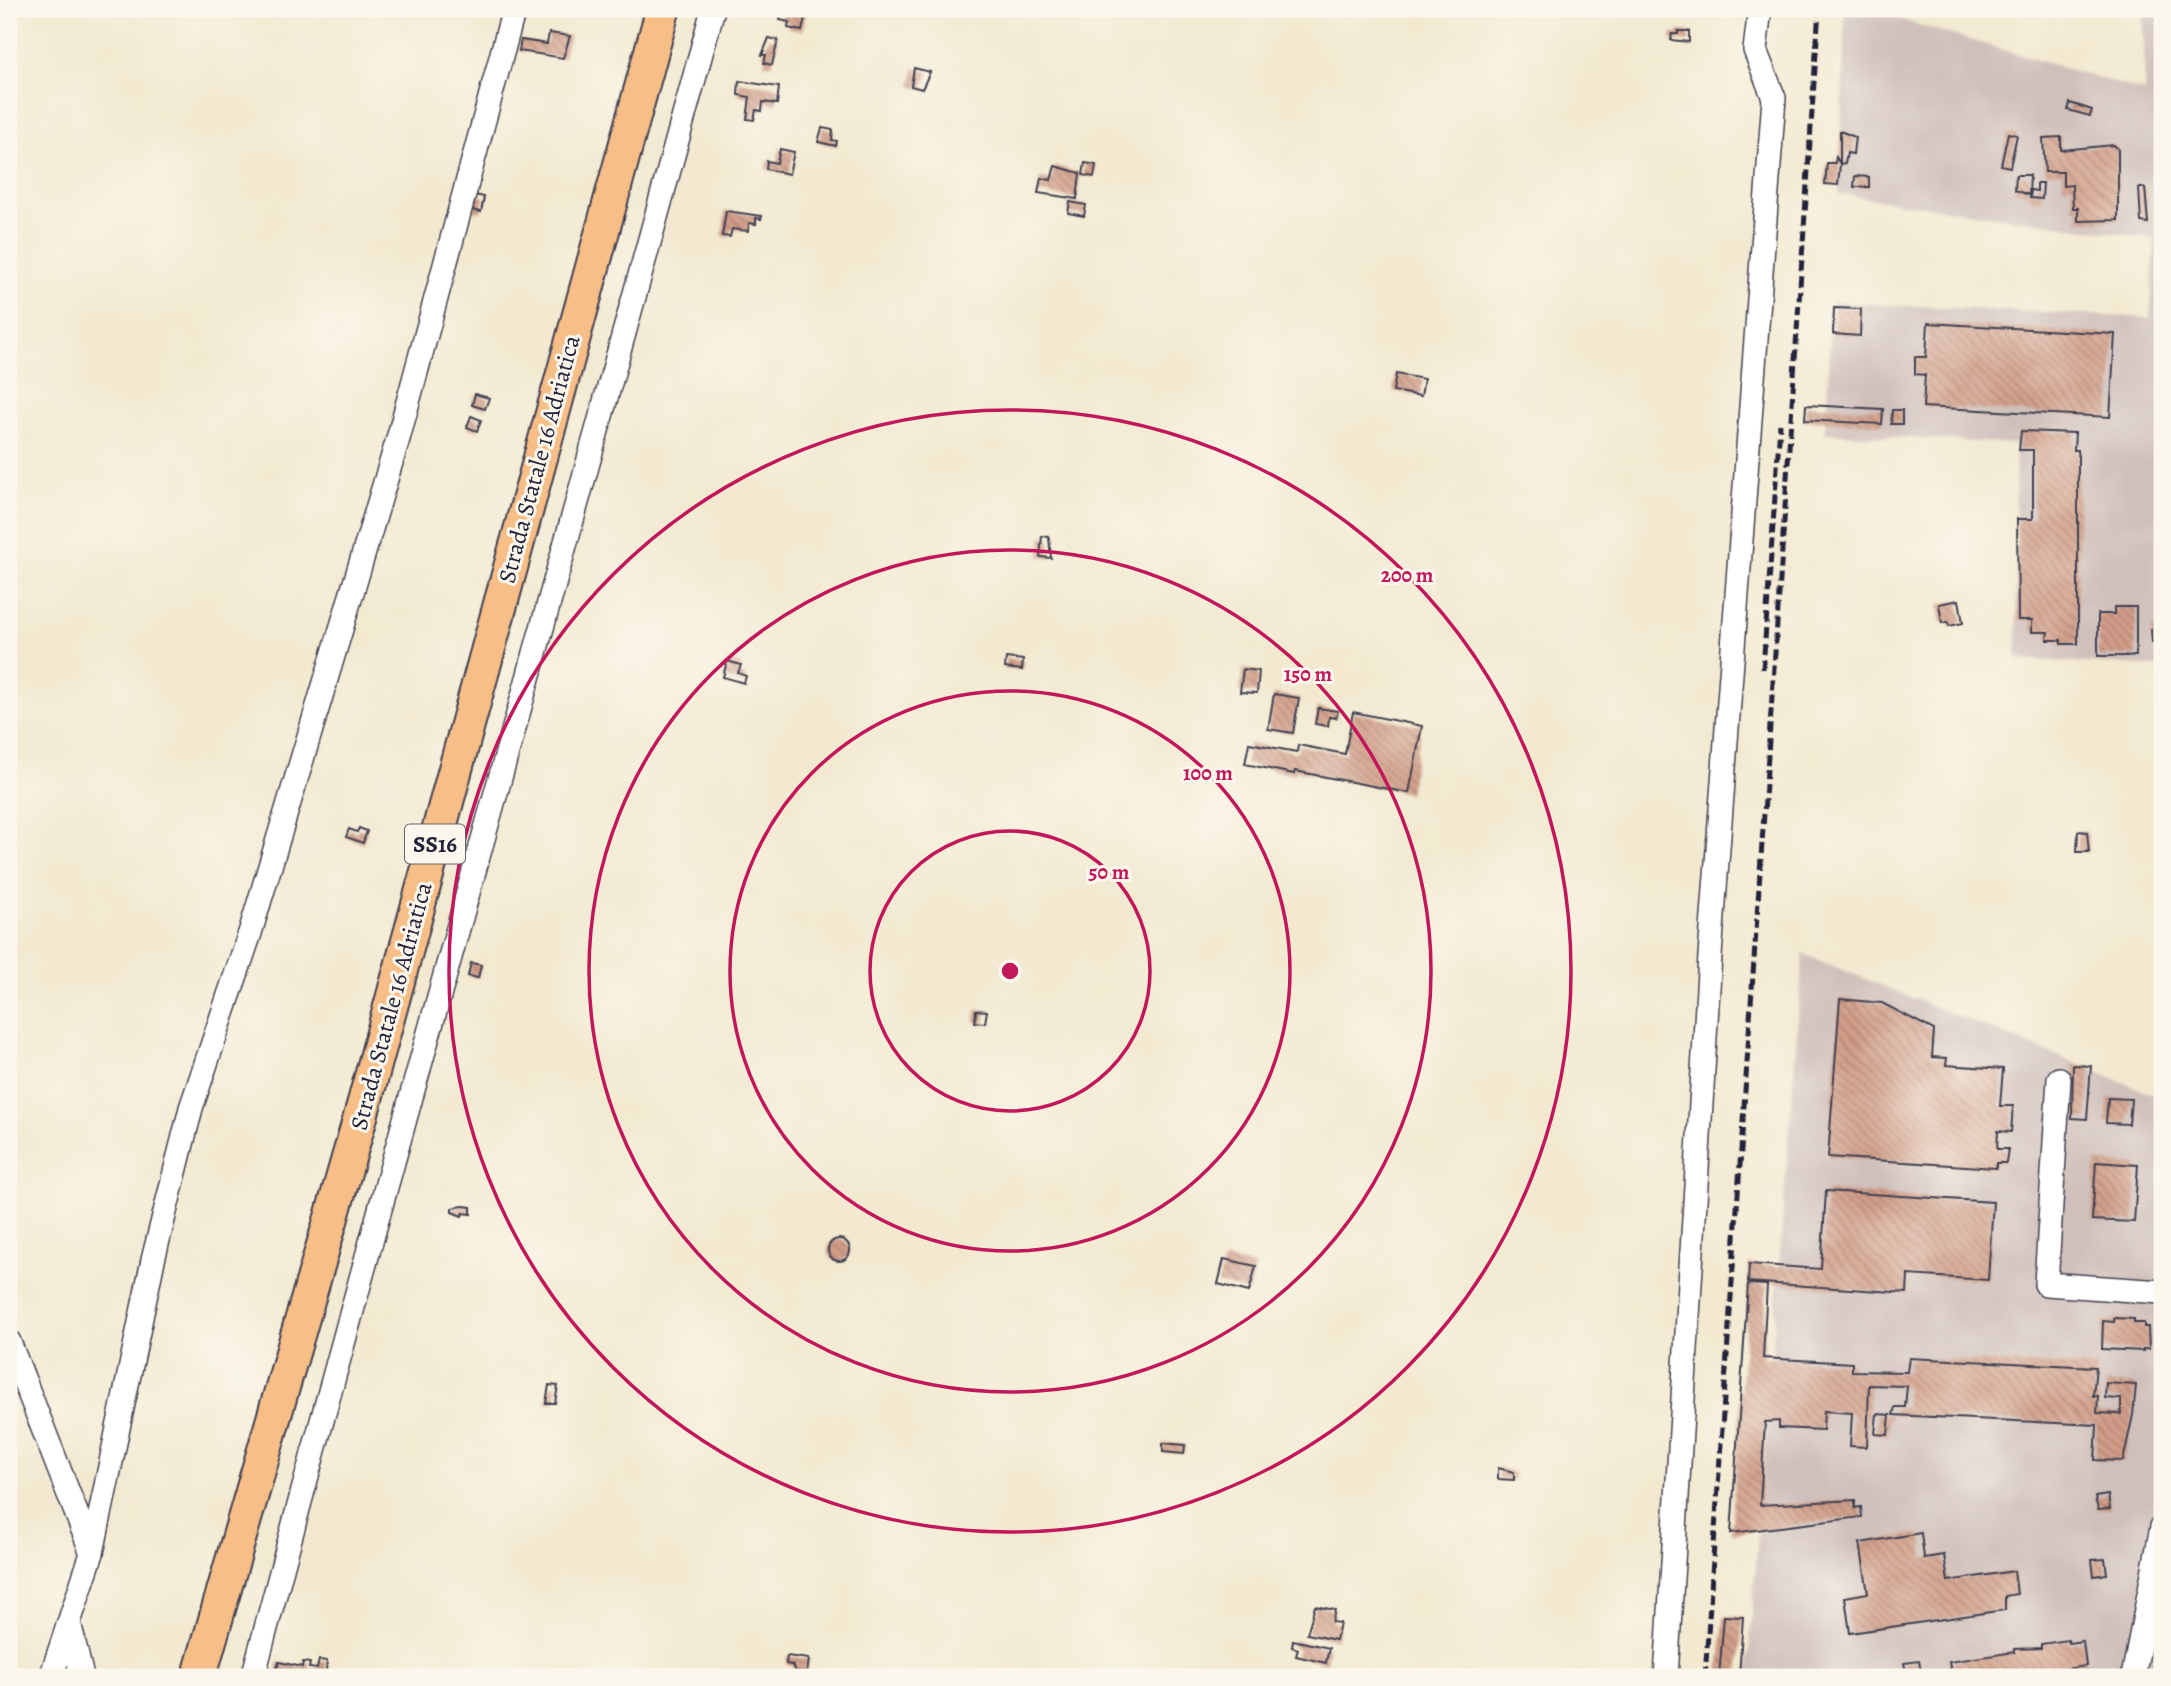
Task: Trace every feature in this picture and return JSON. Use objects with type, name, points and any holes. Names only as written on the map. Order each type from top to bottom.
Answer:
[{"type":"highway","name":"Strada Statale 16 Adriatica","points":[[199,1677],[361,1115],[663,9]]},
{"type":"highway","name":"Strada Statale 16 Adriatica","points":[[219,1677],[683,9]]},
{"type":"street","points":[[51,1677],[92,1553],[153,1260],[191,1108],[250,933],[398,439],[514,9]]},
{"type":"street","points":[[253,1677],[357,1288],[455,946],[713,9]]},
{"type":"street","points":[[1666,1677],[1710,956],[1774,98],[1755,50],[1760,9]]},
{"type":"street","points":[[2059,1079],[2046,1284],[2162,1292]]},
{"type":"street","points":[[9,1342],[92,1553]]},
{"type":"street","points":[[2133,1677],[2162,1527]]},
{"type":"street","points":[[69,1619],[82,1677]]},
{"type":"shaded area","points":[[1845,9],[1866,9],[2145,92],[2143,9],[2162,9],[2162,667],[2017,659],[2015,444],[1825,433],[1832,302],[2150,318],[2155,239],[1839,194]]},
{"type":"shaded area","points":[[1803,954],[2162,1098],[2162,1677],[1747,1677]]},
{"type":"building","points":[[782,9],[807,9],[802,31],[788,28],[789,22],[780,20]]},
{"type":"building","points":[[1678,31],[1689,31],[1689,42],[1671,40],[1672,34],[1678,34]]},
{"type":"building","points":[[549,33],[570,36],[563,58],[519,51],[521,40],[547,44]]},
{"type":"building","points":[[769,38],[778,40],[772,65],[764,63],[766,55],[762,55]]},
{"type":"building","points":[[914,68],[930,72],[922,89],[911,86]]},
{"type":"building","points":[[739,81],[779,87],[777,104],[763,102],[762,111],[756,110],[754,120],[747,119],[750,97],[738,95]]},
{"type":"building","points":[[2070,103],[2092,110],[2090,116],[2068,110]]},
{"type":"building","points":[[822,128],[833,130],[832,140],[837,141],[836,146],[818,142]]},
{"type":"building","points":[[1840,131],[1855,137],[1853,154],[1847,153],[1845,164],[1840,163]]},
{"type":"building","points":[[2008,133],[2017,135],[2010,167],[2001,165]]},
{"type":"building","points":[[2061,137],[2061,150],[2114,145],[2118,149],[2118,220],[2078,221],[2078,208],[2073,208],[2072,185],[2063,186],[2063,172],[2045,172],[2043,138]]},
{"type":"building","points":[[780,149],[794,152],[789,174],[766,169],[767,161],[777,163]]},
{"type":"building","points":[[1836,157],[1840,164],[1838,185],[1825,184],[1827,163],[1835,163]]},
{"type":"building","points":[[1085,163],[1096,165],[1094,177],[1083,175]]},
{"type":"building","points":[[1055,166],[1080,173],[1077,199],[1038,193],[1041,178],[1051,180]]},
{"type":"building","points":[[2016,175],[2030,175],[2029,195],[2015,190]]},
{"type":"building","points":[[1855,176],[1869,177],[1869,187],[1854,187]]},
{"type":"building","points":[[2037,183],[2043,183],[2042,199],[2030,198],[2031,190],[2037,191]]},
{"type":"building","points":[[2139,188],[2145,188],[2148,223],[2141,222]]},
{"type":"building","points":[[475,195],[484,197],[481,212],[472,210]]},
{"type":"building","points":[[1070,202],[1086,205],[1084,216],[1068,213]]},
{"type":"building","points":[[726,211],[762,216],[761,219],[756,218],[756,224],[749,223],[748,231],[732,229],[730,237],[722,236]]},
{"type":"building","points":[[1834,308],[1861,309],[1860,336],[1833,334]]},
{"type":"building","points":[[1928,323],[2115,334],[2110,417],[1923,407],[1925,375],[1915,374],[1915,357],[1926,357]]},
{"type":"building","points":[[1396,374],[1424,379],[1421,396],[1393,391]]},
{"type":"building","points":[[475,394],[489,398],[485,409],[472,405]]},
{"type":"building","points":[[1806,405],[1883,409],[1882,424],[1805,420]]},
{"type":"building","points":[[1892,410],[1902,410],[1902,424],[1891,424]]},
{"type":"building","points":[[471,416],[481,420],[477,431],[467,427]]},
{"type":"building","points":[[2021,431],[2075,433],[2074,450],[2078,450],[2078,644],[2061,644],[2061,640],[2047,640],[2048,632],[2032,632],[2032,620],[2018,620],[2017,519],[2033,519],[2033,450],[2019,450]]},
{"type":"building","points":[[1042,536],[1049,537],[1051,558],[1040,557]]},
{"type":"building","points":[[1959,600],[1963,623],[1949,626],[1948,622],[1942,623],[1939,604]]},
{"type":"building","points":[[2114,607],[2136,607],[2136,656],[2098,656],[2098,614],[2114,614]]},
{"type":"building","points":[[2161,627],[2162,640],[2152,642],[2151,629]]},
{"type":"building","points":[[1006,658],[1023,660],[1022,670],[1005,668]]},
{"type":"building","points":[[727,661],[741,665],[738,673],[746,676],[744,683],[723,677]]},
{"type":"building","points":[[1243,669],[1259,671],[1257,693],[1240,692]]},
{"type":"building","points":[[1274,694],[1299,698],[1293,733],[1268,729]]},
{"type":"building","points":[[1318,708],[1338,711],[1336,718],[1329,717],[1328,726],[1315,724]]},
{"type":"building","points":[[1353,712],[1422,726],[1409,793],[1245,764],[1249,743],[1297,752],[1298,745],[1345,754]]},
{"type":"building","points":[[359,828],[367,831],[363,843],[346,837],[349,829],[357,832]]},
{"type":"building","points":[[2078,831],[2087,832],[2089,852],[2077,852]]},
{"type":"building","points":[[471,963],[481,965],[478,978],[468,976]]},
{"type":"building","points":[[1840,999],[1882,1003],[1934,1030],[1932,1057],[1947,1058],[1946,1065],[2003,1069],[2000,1106],[2013,1106],[2011,1132],[1998,1131],[1997,1149],[2008,1149],[2006,1163],[1996,1163],[1996,1168],[1828,1157]]},
{"type":"building","points":[[976,1010],[987,1011],[985,1023],[975,1022]]},
{"type":"building","points":[[2073,1065],[2091,1066],[2087,1119],[2072,1118]]},
{"type":"building","points":[[2108,1098],[2131,1099],[2129,1124],[2106,1123]]},
{"type":"building","points":[[2096,1162],[2138,1165],[2134,1222],[2092,1220]]},
{"type":"building","points":[[1826,1191],[1993,1202],[1988,1280],[1908,1275],[1907,1293],[1748,1282],[1749,1264],[1821,1269]]},
{"type":"building","points":[[471,1207],[471,1214],[463,1213],[462,1216],[452,1212],[452,1208]]},
{"type":"building","points":[[839,1239],[849,1246],[850,1250],[843,1260],[839,1261],[829,1254],[828,1250],[835,1240]]},
{"type":"building","points":[[1224,1259],[1256,1266],[1249,1292],[1218,1284]]},
{"type":"building","points":[[1748,1284],[1767,1285],[1763,1358],[1852,1363],[1852,1371],[1907,1372],[1909,1358],[2096,1367],[2093,1396],[2098,1396],[2097,1413],[2121,1414],[2121,1399],[2105,1398],[2106,1383],[2136,1385],[2133,1415],[2123,1461],[2095,1460],[2097,1425],[1893,1415],[1895,1407],[1905,1407],[1907,1386],[1869,1385],[1867,1447],[1850,1446],[1852,1413],[1824,1411],[1823,1430],[1779,1428],[1779,1421],[1765,1422],[1760,1505],[1855,1500],[1855,1508],[1861,1507],[1862,1517],[1731,1533]]},
{"type":"building","points":[[2114,1318],[2134,1319],[2134,1323],[2144,1323],[2144,1327],[2148,1327],[2149,1349],[2102,1349],[2103,1321],[2114,1322]]},
{"type":"building","points":[[549,1385],[558,1386],[555,1403],[546,1403]]},
{"type":"building","points":[[1877,1414],[1890,1415],[1888,1435],[1875,1434]]},
{"type":"building","points":[[1163,1443],[1185,1445],[1184,1454],[1163,1452]]},
{"type":"building","points":[[1498,1468],[1514,1472],[1514,1480],[1498,1479]]},
{"type":"building","points":[[2108,1495],[2110,1509],[2098,1510],[2095,1497]]},
{"type":"building","points":[[1921,1533],[1924,1558],[1944,1555],[1948,1581],[2014,1571],[2017,1594],[2005,1596],[2005,1610],[1850,1633],[1845,1597],[1868,1593],[1860,1543]]},
{"type":"building","points":[[2105,1559],[2107,1574],[2094,1576],[2092,1560]]},
{"type":"building","points":[[1315,1606],[1335,1610],[1332,1622],[1340,1623],[1336,1640],[1307,1634]]},
{"type":"building","points":[[1724,1616],[1743,1617],[1739,1677],[1719,1677]]},
{"type":"building","points":[[1293,1640],[1329,1648],[1326,1663],[1296,1656],[1298,1649],[1292,1647]]},
{"type":"building","points":[[2068,1640],[2069,1643],[2083,1641],[2086,1666],[2015,1677],[1930,1677],[1951,1673],[1949,1662],[2015,1652],[2015,1649],[2041,1648],[2041,1644]]},
{"type":"building","points":[[787,1656],[809,1659],[807,1673],[795,1671],[792,1665],[786,1664]]},
{"type":"building","points":[[319,1660],[327,1661],[326,1671],[340,1673],[339,1677],[305,1677],[276,1672],[279,1662],[302,1667],[303,1662],[310,1663],[309,1668],[317,1669]]},
{"type":"building","points":[[1919,1661],[1922,1677],[1907,1677],[1904,1663]]},
{"type":"railway","points":[[1705,1677],[1819,9]]},
{"type":"railway","points":[[1763,669],[1780,424]]}]
